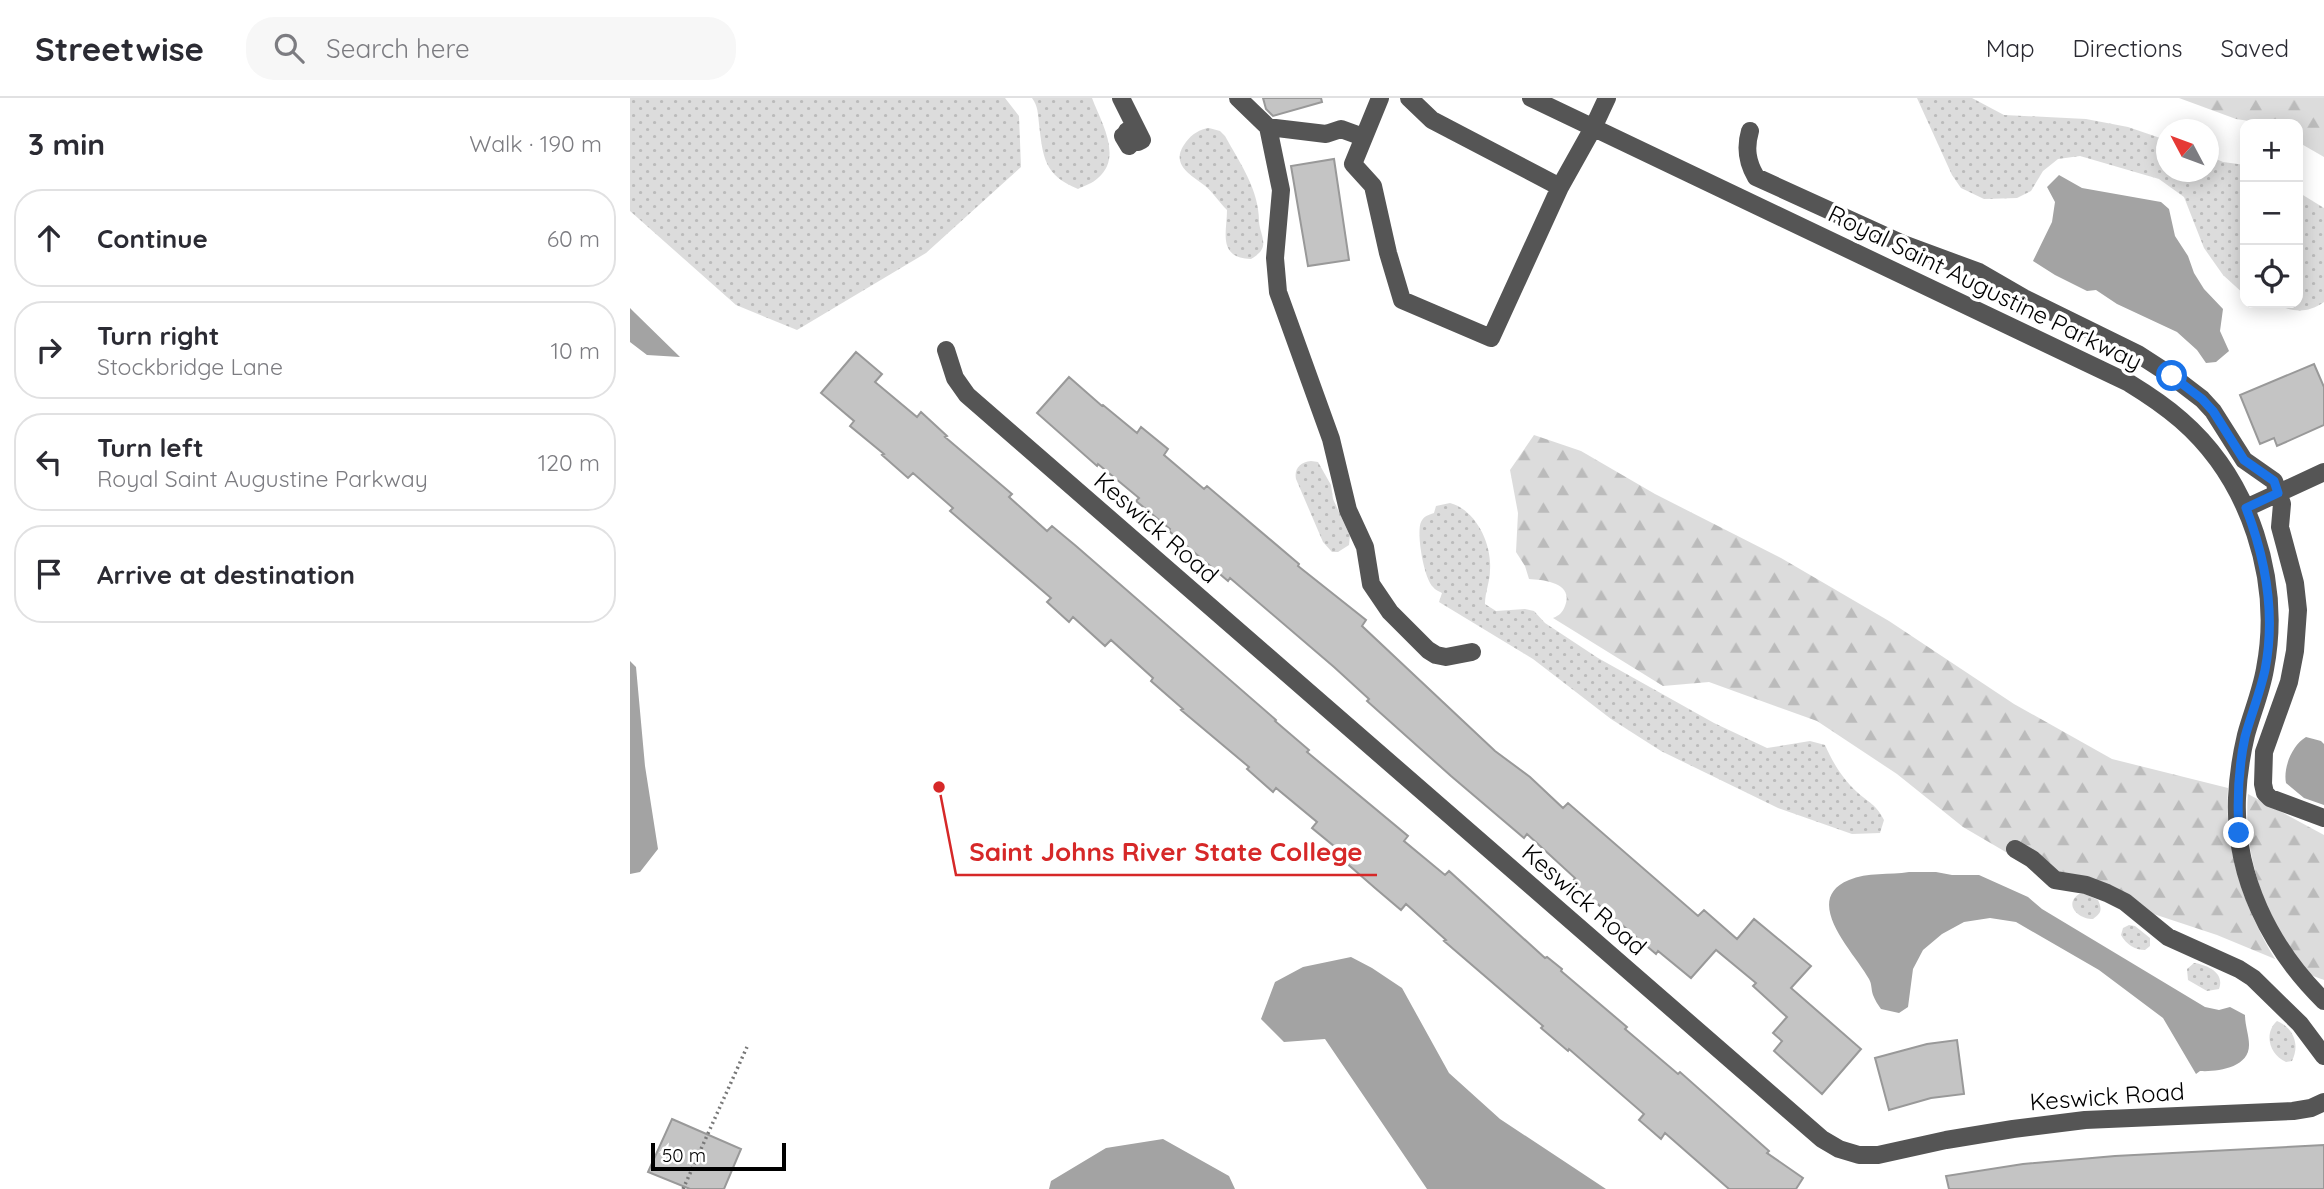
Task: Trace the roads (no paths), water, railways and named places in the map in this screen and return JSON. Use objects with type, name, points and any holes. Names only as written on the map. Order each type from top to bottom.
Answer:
[{"type":"street","points":[[1106,98],[1107,101],[1114,98]]},
{"type":"street","points":[[1121,98],[1142,140],[1138,142],[1131,129],[1126,131],[1132,142],[1129,146],[1124,136]]},
{"type":"street","points":[[1238,98],[1268,127],[1281,190],[1275,258],[1278,292],[1331,439],[1348,510],[1365,547],[1371,584],[1390,612],[1428,650],[1446,657],[1472,652]]},
{"type":"street","points":[[1380,98],[1353,163],[1373,186],[1402,300],[1491,338],[1560,187],[1607,98]]},
{"type":"street","points":[[1409,98],[1432,120],[1560,187]]},
{"type":"street","name":"Royal Saint Augustine Parkway","points":[[1531,98],[2129,383],[2183,421],[2206,445],[2225,471],[2246,508],[2265,570],[2269,603],[2265,669],[2239,768],[2237,800],[2244,866],[2267,928],[2304,982],[2324,1001]]},
{"type":"street","points":[[1268,127],[1326,134],[1340,130],[1363,137]]},
{"type":"street","points":[[1750,131],[1746,148],[1756,177],[1903,244],[1979,272],[2024,298],[2138,355],[2165,371],[2202,399],[2213,411],[2244,460],[2274,481],[2282,504],[2280,527],[2295,583],[2298,610],[2295,651],[2289,682],[2264,752],[2263,785],[2270,798],[2324,818]]},
{"type":"street","name":"Keswick Road","points":[[946,351],[955,378],[967,395],[1811,1130],[1839,1149],[1859,1155],[1878,1155],[1947,1140],[2085,1120],[2293,1111],[2311,1108],[2324,1102]]},
{"type":"street","points":[[2246,508],[2324,472]]},
{"type":"street","points":[[2015,849],[2032,859],[2055,880],[2107,892],[2125,902],[2168,937],[2253,978],[2300,1024],[2324,1056]]},
{"type":"place","name":"Saint Johns River State College","points":[[939,787]]}]
